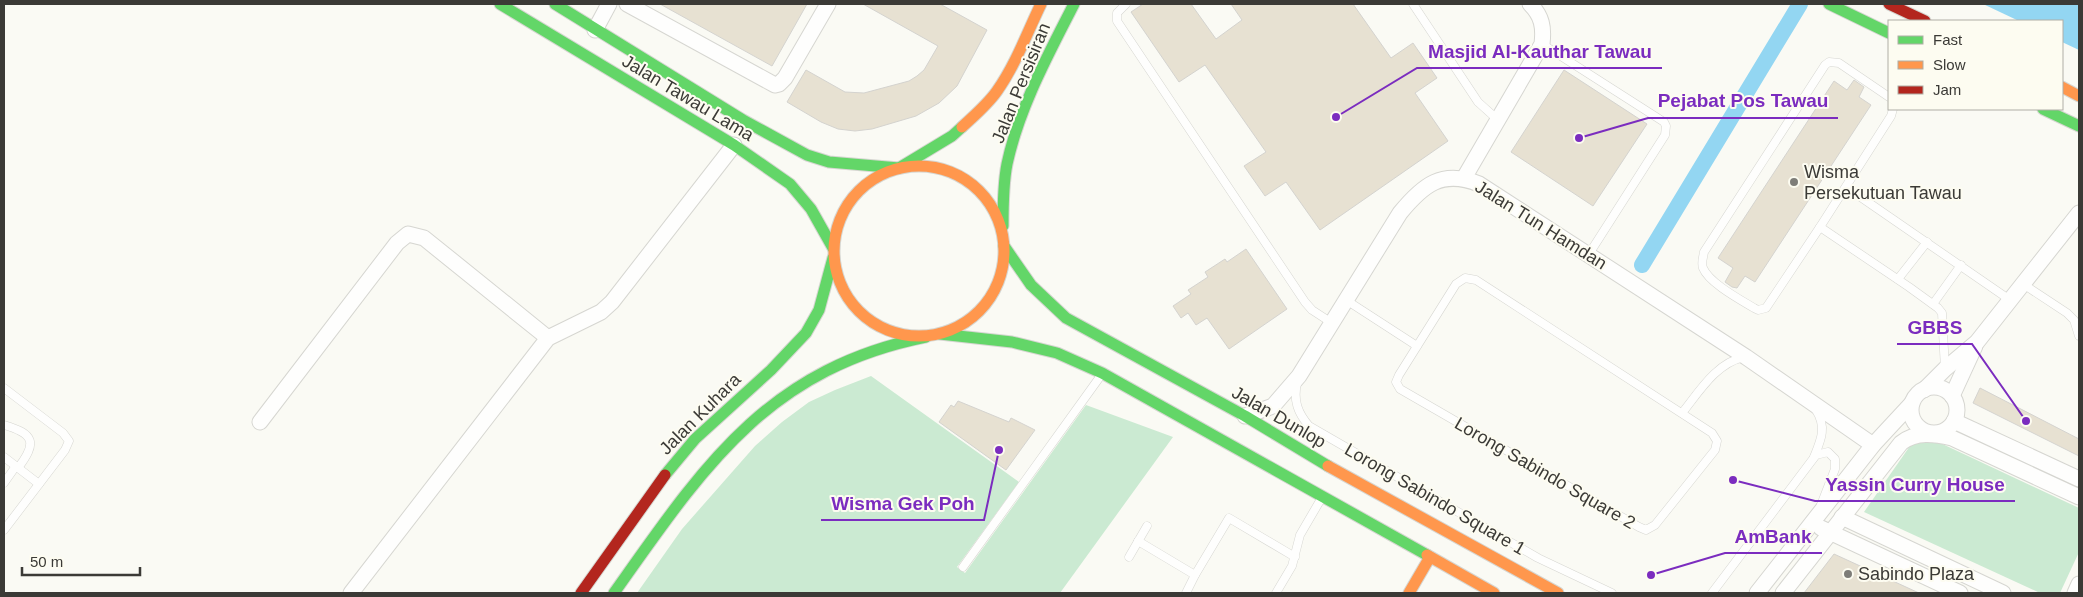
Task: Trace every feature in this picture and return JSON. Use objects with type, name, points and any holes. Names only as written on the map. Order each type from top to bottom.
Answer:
[{"type":"main road","name":"Jalan Tawau Lama","points":[[500,4],[734,145],[790,184],[811,210],[833,253]]},
{"type":"main road","name":"Jalan Tawau Lama","points":[[555,4],[743,120],[807,155],[829,162],[898,168]]},
{"type":"main road","name":"Jalan Persisiran","points":[[898,168],[952,136],[982,109],[998,91],[1041,4]]},
{"type":"main road","name":"Jalan Persisiran","points":[[1004,242],[1004,188],[1007,164],[1022,116],[1074,4]]},
{"type":"main road","points":[[1829,4],[1888,33]]},
{"type":"main road","points":[[1889,4],[1923,20]]},
{"type":"main road","points":[[2063,88],[2079,96]]},
{"type":"main road","points":[[2045,110],[2079,126]]},
{"type":"main road","points":[[614,593],[687,491],[716,457],[759,416],[801,385],[835,365],[895,343],[940,334],[962,325],[981,311],[994,292],[1002,270],[1004,242],[994,211],[977,189],[954,173],[926,166],[898,168],[873,178],[852,197],[838,221],[833,253],[839,284],[860,313],[874,324],[899,334],[926,336]]},
{"type":"main road","name":"Jalan Dunlop","points":[[1004,242],[1024,278],[1043,300],[1066,318],[1245,416],[1379,494],[1558,593]]},
{"type":"main road","name":"Jalan Kuhara","points":[[581,593],[674,463],[695,439],[771,370],[806,332],[819,310],[833,253]]},
{"type":"main road","points":[[940,334],[1021,344],[1057,353],[1102,373],[1494,593]]},
{"type":"main road","points":[[1379,494],[1406,516],[1417,529]]},
{"type":"main road","points":[[1409,593],[1430,558],[1424,540]]},
{"type":"street","points":[[595,30],[609,4]]},
{"type":"street","points":[[627,4],[775,85],[782,82],[785,78],[828,4]]},
{"type":"street","points":[[1464,178],[1542,44],[1544,31],[1541,19],[1530,4]]},
{"type":"street","points":[[351,593],[548,338],[601,312],[612,302],[734,145]]},
{"type":"street","name":"Jalan Tun Hamdan","points":[[1245,416],[1273,406],[1299,376],[1400,213],[1414,195],[1428,184],[1445,179],[1464,178],[1479,184],[1746,357],[1873,445]]},
{"type":"street","points":[[1757,593],[1873,445],[1912,403],[1915,397],[1977,342],[2079,213]]},
{"type":"street","points":[[260,422],[397,243],[408,234],[424,238],[548,338]]},
{"type":"street","points":[[1952,396],[1977,342]]},
{"type":"street","points":[[1783,593],[1901,443],[1908,437],[1946,430],[1954,421],[1957,408],[1952,396],[1941,389],[1924,390]]},
{"type":"street","points":[[1912,403],[1911,410],[1915,423],[1926,432],[1961,442],[2079,497]]},
{"type":"street","points":[[1954,421],[2079,479]]},
{"type":"street","points":[[1842,517],[2003,593]]},
{"type":"street","points":[[1814,520],[1830,532],[1960,593]]},
{"type":"street","points":[[2075,593],[2079,584]]},
{"type":"lane","points":[[1126,4],[1117,13],[1117,20],[1157,82],[1305,302],[1312,310],[1332,323]]},
{"type":"lane","points":[[1414,4],[1478,102],[1498,120]]},
{"type":"lane","points":[[1542,44],[1664,122],[1666,126],[1665,135],[1588,254]]},
{"type":"lane","points":[[1888,96],[1839,64],[1829,62],[1825,65],[1704,252],[1703,268],[1713,280],[1754,308],[1762,309],[1769,304],[1846,187],[1891,116],[1893,110]]},
{"type":"lane","points":[[1846,187],[2010,300]]},
{"type":"lane","points":[[1820,227],[1898,279],[1933,304],[1942,314],[1945,369]]},
{"type":"lane","points":[[1898,279],[1927,242]]},
{"type":"lane","points":[[1933,304],[1961,265]]},
{"type":"lane","name":"Lorong Sabindo Square 2","points":[[1465,278],[1476,280],[1682,413],[1712,433],[1717,441],[1715,450],[1655,525],[1646,530],[1400,389],[1396,382],[1456,284],[1465,278]]},
{"type":"lane","points":[[2023,284],[2067,313],[2074,320],[2079,336]]},
{"type":"lane","points":[[1346,300],[1417,346]]},
{"type":"lane","points":[[1682,413],[1716,372],[1734,359],[1746,357]]},
{"type":"lane","points":[[963,568],[1102,373]]},
{"type":"lane","name":"Lorong Sabindo Square 1","points":[[1299,376],[1295,392],[1296,405],[1301,417],[1309,426],[1538,558],[1612,593]]},
{"type":"lane","points":[[4,388],[63,433],[68,441],[65,450],[4,530]]},
{"type":"lane","points":[[1811,402],[1820,416],[1823,432],[1813,459]]},
{"type":"lane","points":[[4,426],[24,433],[31,444],[31,449],[4,482]]},
{"type":"lane","points":[[1712,593],[1813,459],[1819,453],[1828,452],[1835,459],[1836,464],[1814,520]]},
{"type":"lane","points":[[4,457],[39,484]]},
{"type":"lane","points":[[1276,593],[1292,566],[1300,535],[1322,497]]},
{"type":"lane","points":[[1186,593],[1194,575],[1229,518],[1294,557]]},
{"type":"lane","points":[[1129,557],[1147,526]]},
{"type":"lane","points":[[1138,542],[1194,575]]},
{"type":"green space","points":[[871,376],[1019,482],[957,567],[965,573],[1086,405],[1173,437],[1060,593],[637,593],[682,529],[755,446],[782,422],[809,402]]},
{"type":"green space","points":[[1919,433],[2079,508],[2079,552],[2060,593],[2040,593],[1864,512]]},
{"type":"water","points":[[1983,4],[2079,4],[2079,50],[2063,42],[2063,20],[2017,20]]},
{"type":"building","points":[[660,4],[807,4],[772,66]]},
{"type":"building","points":[[863,4],[940,4],[987,30],[957,86],[939,103],[916,116],[872,129],[855,131],[838,129],[821,122],[787,102],[806,70],[845,92],[864,93],[909,81],[917,76],[924,70],[938,46]]},
{"type":"building","points":[[1143,4],[1191,4],[1216,39],[1242,20],[1231,4],[1353,4],[1391,58],[1413,43],[1437,78],[1415,93],[1448,141],[1320,230],[1286,182],[1265,196],[1244,166],[1266,152],[1205,65],[1179,82],[1131,12]]},
{"type":"building","points":[[1564,70],[1647,124],[1593,206],[1511,152]]},
{"type":"building","name":"Wisma Persekutuan Tawau","points":[[1854,80],[1864,87],[1859,97],[1871,105],[1755,282],[1745,276],[1737,288],[1732,287],[1725,282],[1733,268],[1718,258],[1834,81],[1847,90]]},
{"type":"building","points":[[1246,249],[1287,309],[1229,349],[1207,318],[1196,325],[1188,313],[1181,318],[1173,306],[1191,294],[1188,290],[1208,277],[1205,272],[1225,259],[1227,262]]},
{"type":"building","points":[[1980,388],[2079,439],[2079,456],[1973,403]]},
{"type":"building","points":[[958,401],[1009,422],[1011,418],[1035,430],[1006,470],[939,422],[951,405],[954,407]]},
{"type":"building","name":"Sabindo Plaza","points":[[1834,554],[1919,593],[1804,593]]},
{"type":"waterway","points":[[1642,265],[1800,4]]},
{"type":"traffic: fast","points":[[500,4],[734,145],[790,184],[811,209],[833,248]]},
{"type":"traffic: fast","points":[[555,4],[743,120],[807,155],[829,162],[899,168],[952,136],[962,127]]},
{"type":"traffic: fast","points":[[1003,226],[1005,179],[1012,143],[1035,82],[1074,4]]},
{"type":"traffic: fast","points":[[1829,4],[1888,33]]},
{"type":"traffic: fast","points":[[2045,110],[2079,126]]},
{"type":"traffic: fast","points":[[1004,246],[1031,285],[1066,318],[1245,416],[1328,466]]},
{"type":"traffic: fast","points":[[665,475],[695,439],[771,370],[806,333],[819,310],[833,258]]},
{"type":"traffic: fast","points":[[940,334],[1012,342],[1057,353],[1102,373],[1427,555]]},
{"type":"traffic: fast","points":[[614,593],[677,505],[709,466],[743,430],[780,399],[822,373],[870,352],[926,337]]},
{"type":"traffic: slow","points":[[962,127],[990,100],[1004,81],[1041,4]]},
{"type":"traffic: slow","points":[[2063,88],[2079,96]]},
{"type":"traffic: slow","points":[[911,166],[927,166],[952,172],[973,185],[985,197],[998,218],[1004,251],[998,284],[985,305],[973,317],[952,330],[927,336],[911,336],[886,330],[865,317],[853,305],[840,284],[834,259],[834,243],[840,218],[853,197],[865,185],[886,172],[911,166]]},
{"type":"traffic: slow","points":[[1328,466],[1558,593]]},
{"type":"traffic: slow","points":[[1427,555],[1494,593]]},
{"type":"traffic: slow","points":[[1409,593],[1430,557]]},
{"type":"traffic: jam","points":[[1889,4],[1923,20]]},
{"type":"traffic: jam","points":[[581,593],[665,475]]},
{"type":"place","name":"Masjid Al-Kauthar Tawau","points":[[1336,117]]},
{"type":"place","name":"Pejabat Pos Tawau","points":[[1579,138]]},
{"type":"place","name":"Wisma Persekutuan Tawau","points":[[1794,182]]},
{"type":"place","name":"GBBS","points":[[2026,421]]},
{"type":"place","name":"Wisma Gek Poh","points":[[999,450]]},
{"type":"place","name":"Yassin Curry House","points":[[1733,480]]},
{"type":"place","name":"Sabindo Plaza","points":[[1848,574]]},
{"type":"place","name":"AmBank","points":[[1651,575]]}]
